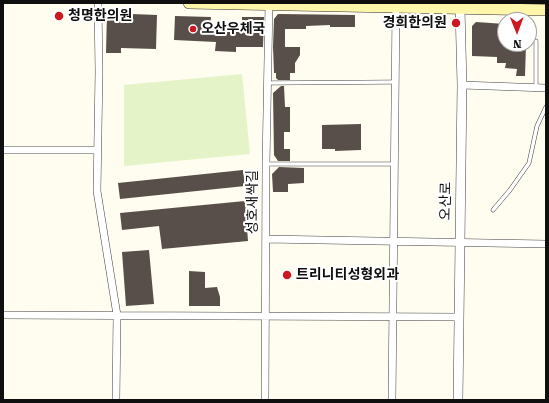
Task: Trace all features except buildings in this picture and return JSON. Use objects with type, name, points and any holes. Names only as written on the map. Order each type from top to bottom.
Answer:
[{"type":"main road","points":[[189,3],[396,7],[460,6],[546,10]]},
{"type":"street","points":[[98,3],[99,72],[97,191],[117,315],[116,400]]},
{"type":"street","name":"성호새싹길","points":[[265,400],[266,164],[269,4]]},
{"type":"street","name":"오산로","points":[[458,400],[462,85],[460,6]]},
{"type":"street","points":[[392,400],[396,7]]},
{"type":"street","points":[[462,85],[546,88]]},
{"type":"street","points":[[3,150],[98,150]]},
{"type":"street","points":[[266,239],[546,244]]},
{"type":"street","points":[[3,315],[459,318]]},
{"type":"lane","points":[[536,52],[536,87]]},
{"type":"lane","points":[[268,83],[395,82]]},
{"type":"lane","points":[[493,210],[510,190],[529,163],[537,126],[546,107]]},
{"type":"lane","points":[[266,164],[394,164]]},
{"type":"green space","points":[[242,74],[250,154],[124,166],[124,85]]},
{"type":"place","name":"청명한의원","points":[[59,16]]},
{"type":"place","name":"경희한의원","points":[[456,23]]},
{"type":"place","name":"오산우체국","points":[[193,29]]},
{"type":"place","name":"트리니티성형외과","points":[[287,275]]}]
